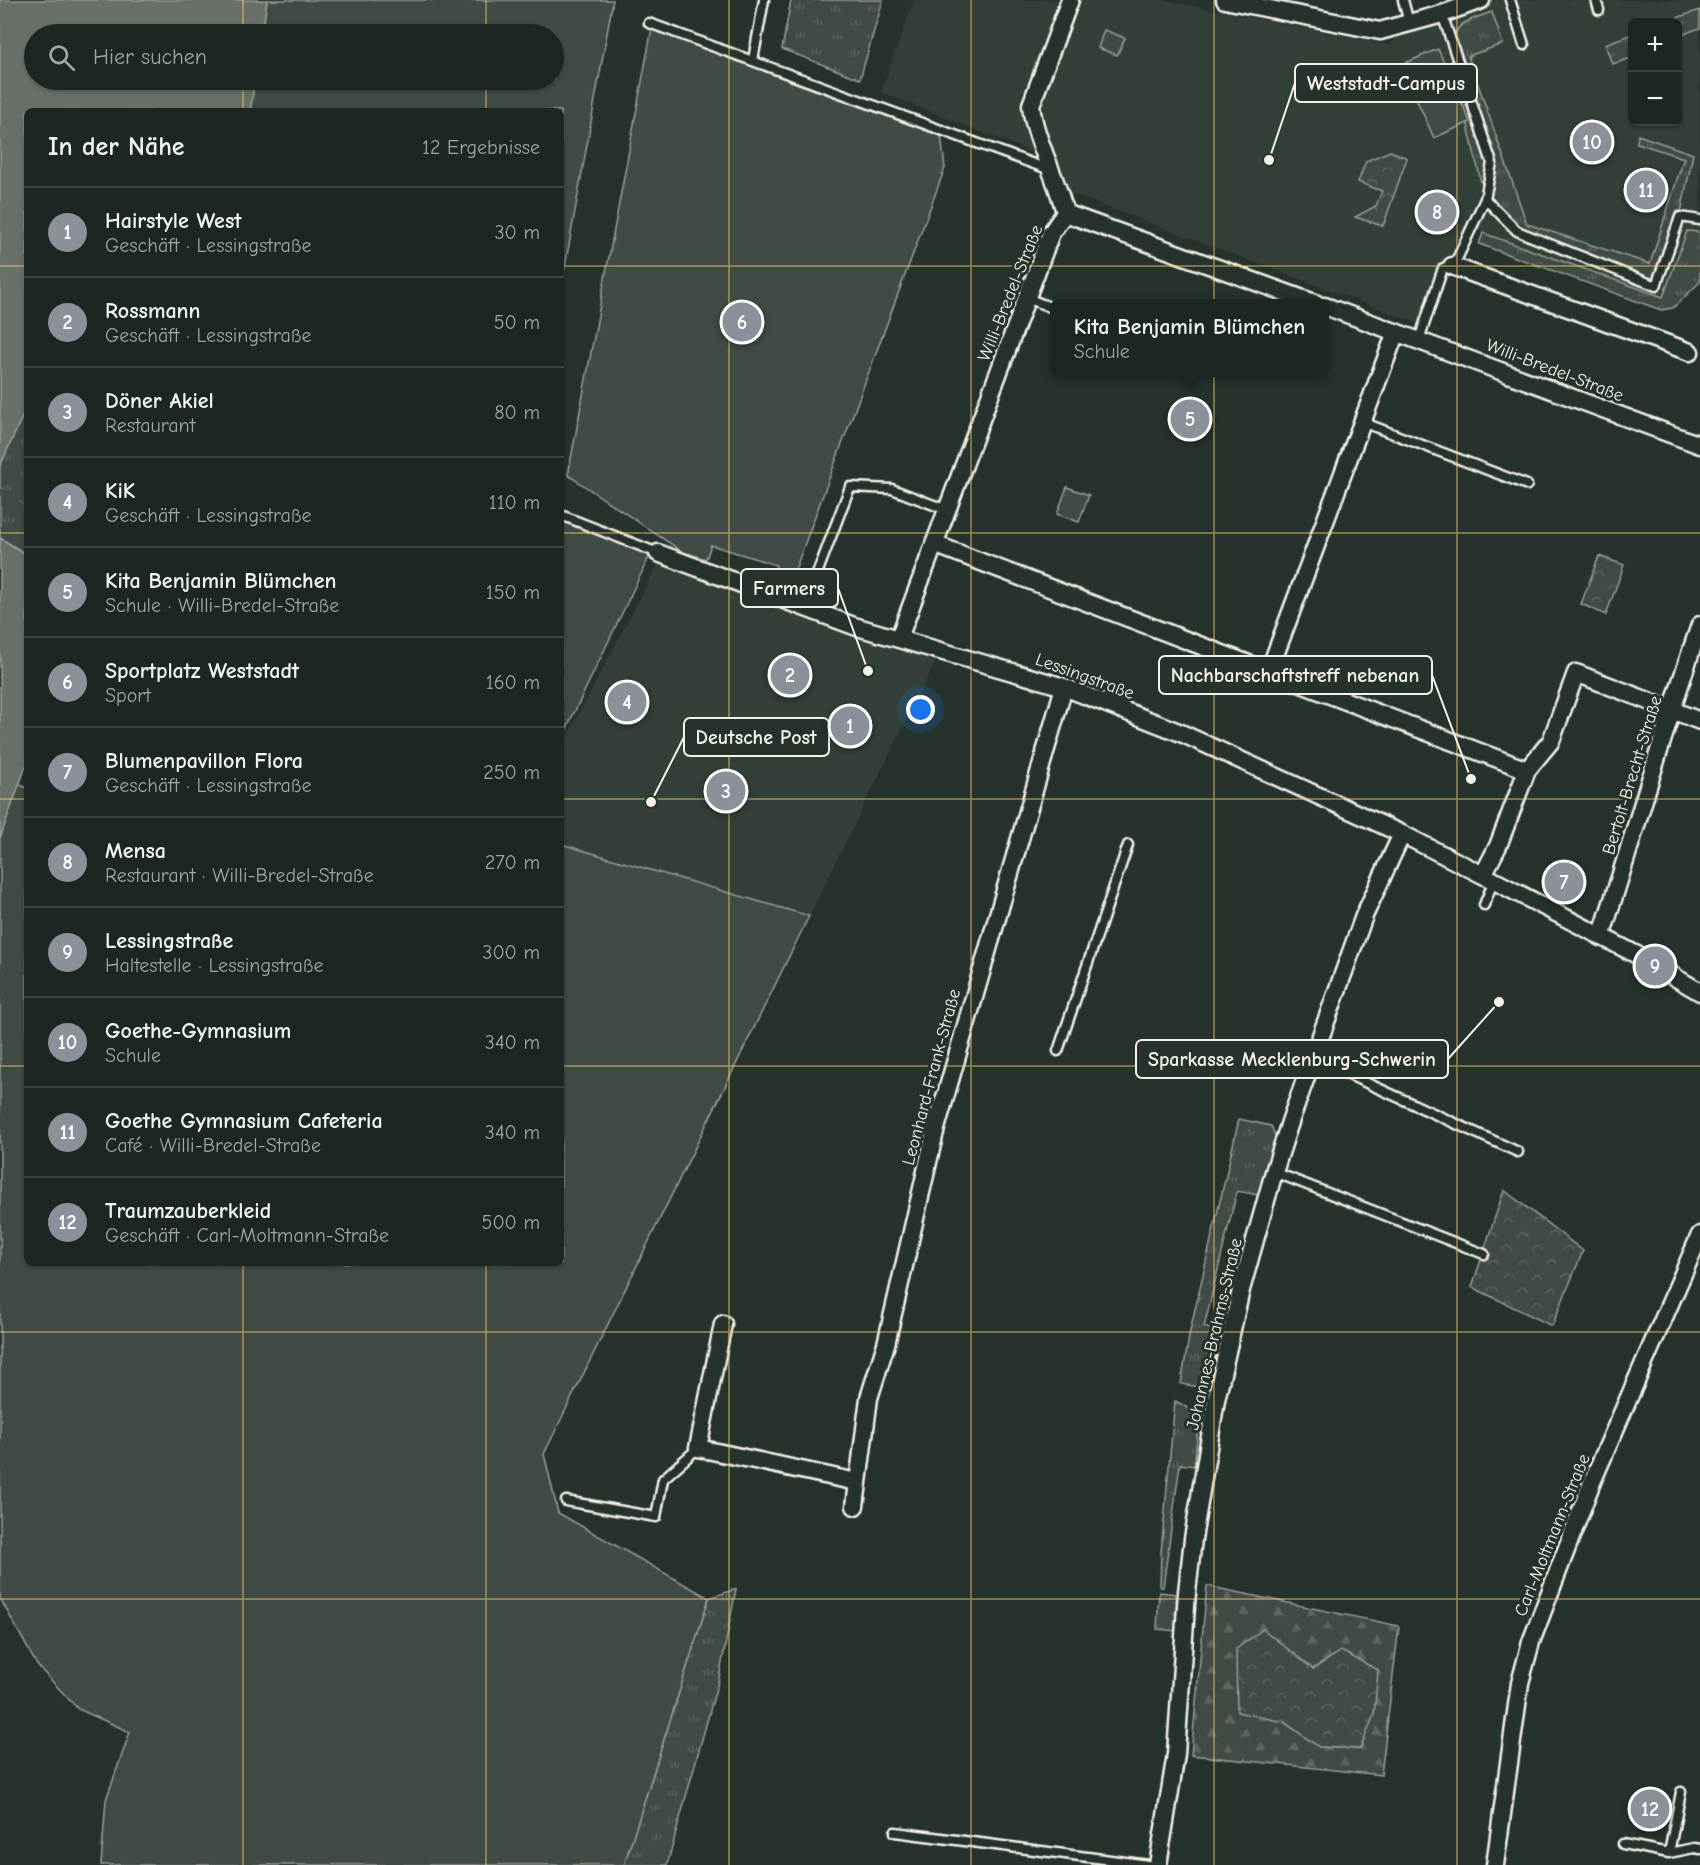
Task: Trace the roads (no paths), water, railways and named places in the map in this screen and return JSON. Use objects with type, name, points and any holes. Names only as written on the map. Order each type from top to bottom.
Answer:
[{"type":"street","points":[[1065,213],[1059,189],[1032,119],[1031,105],[1070,0]]},
{"type":"street","points":[[1225,0],[1380,31],[1442,14],[1481,0]]},
{"type":"street","name":"Willi-Bredel-Straße","points":[[898,638],[1052,233],[1065,213],[1306,299]]},
{"type":"street","points":[[1452,266],[1690,352]]},
{"type":"street","name":"Willi-Bredel-Straße","points":[[1329,307],[1700,446]]},
{"type":"street","points":[[1269,672],[1396,332]]},
{"type":"street","points":[[934,544],[1527,770]]},
{"type":"street","name":"Lessingstraße","points":[[658,553],[854,626],[898,638],[981,669],[1064,687],[1181,734],[1402,834],[1601,937],[1700,992]]},
{"type":"street","name":"Bertolt-Brecht-Straße","points":[[1601,937],[1671,710],[1695,653],[1700,625]]},
{"type":"street","points":[[1489,878],[1498,846],[1527,770],[1551,741],[1576,674],[1700,722]]},
{"type":"street","name":"Leonhard-Frank-Straße","points":[[855,1506],[869,1398],[886,1344],[935,1132],[1064,687]]},
{"type":"street","name":"Johannes-Brahms-Straße","points":[[1158,1865],[1176,1754],[1192,1539],[1221,1378],[1241,1290],[1274,1172],[1312,1061],[1364,916],[1402,834]]},
{"type":"street","name":"Carl-Moltmann-Straße","points":[[1495,1865],[1520,1683],[1531,1642],[1592,1482],[1700,1234]]},
{"type":"street","points":[[723,1324],[698,1448],[857,1482]]},
{"type":"lane","points":[[753,60],[764,0]]},
{"type":"lane","points":[[1403,0],[1409,24]]},
{"type":"lane","points":[[1509,0],[1524,45]]},
{"type":"lane","points":[[1596,0],[1599,10]]},
{"type":"lane","points":[[1419,340],[1443,268],[1452,266],[1458,257],[1485,199],[1492,163],[1442,14]]},
{"type":"lane","points":[[650,23],[1042,167],[1050,165]]},
{"type":"lane","points":[[1485,199],[1517,231],[1656,286],[1680,217],[1700,220]]},
{"type":"lane","points":[[1027,298],[1050,307]]},
{"type":"lane","points":[[1362,422],[1527,485]]},
{"type":"lane","points":[[804,608],[850,487],[892,489],[947,510]]},
{"type":"lane","points":[[564,516],[658,553]]},
{"type":"lane","points":[[1058,1051],[1128,845]]},
{"type":"lane","points":[[1484,905],[1489,878]]},
{"type":"lane","points":[[1312,1061],[1335,1068],[1518,1152]]},
{"type":"lane","points":[[1274,1172],[1484,1254]]},
{"type":"lane","points":[[566,1501],[656,1516],[663,1479],[698,1448]]},
{"type":"lane","points":[[1669,1853],[1682,1792]]},
{"type":"lane","points":[[895,1832],[1149,1865]]},
{"type":"lane","points":[[1623,1844],[1669,1853],[1700,1849]]},
{"type":"place","name":"Goethe-Gymnasium","points":[[1592,142]]},
{"type":"place","name":"Weststadt-Campus","points":[[1269,160]]},
{"type":"place","name":"Goethe Gymnasium Cafeteria","points":[[1646,190]]},
{"type":"place","name":"Mensa","points":[[1437,212]]},
{"type":"place","name":"Sportplatz Weststadt","points":[[742,322]]},
{"type":"place","name":"Kita Benjamin Blümchen","points":[[1190,419]]},
{"type":"place","name":"Farmers","points":[[868,671]]},
{"type":"place","name":"Rossmann","points":[[790,675]]},
{"type":"place","name":"KiK","points":[[627,702]]},
{"type":"place","name":"Hairstyle West","points":[[850,726]]},
{"type":"place","name":"Nachbarschaftstreff nebenan","points":[[1471,779]]},
{"type":"place","name":"Döner Akiel","points":[[726,791]]},
{"type":"place","name":"Deutsche Post","points":[[651,802]]},
{"type":"place","name":"Blumenpavillon Flora","points":[[1564,882]]},
{"type":"place","name":"Lessingstraße","points":[[1655,966]]},
{"type":"place","name":"Sparkasse Mecklenburg-Schwerin","points":[[1499,1002]]},
{"type":"place","name":"Traumzauberkleid","points":[[1650,1809]]}]
